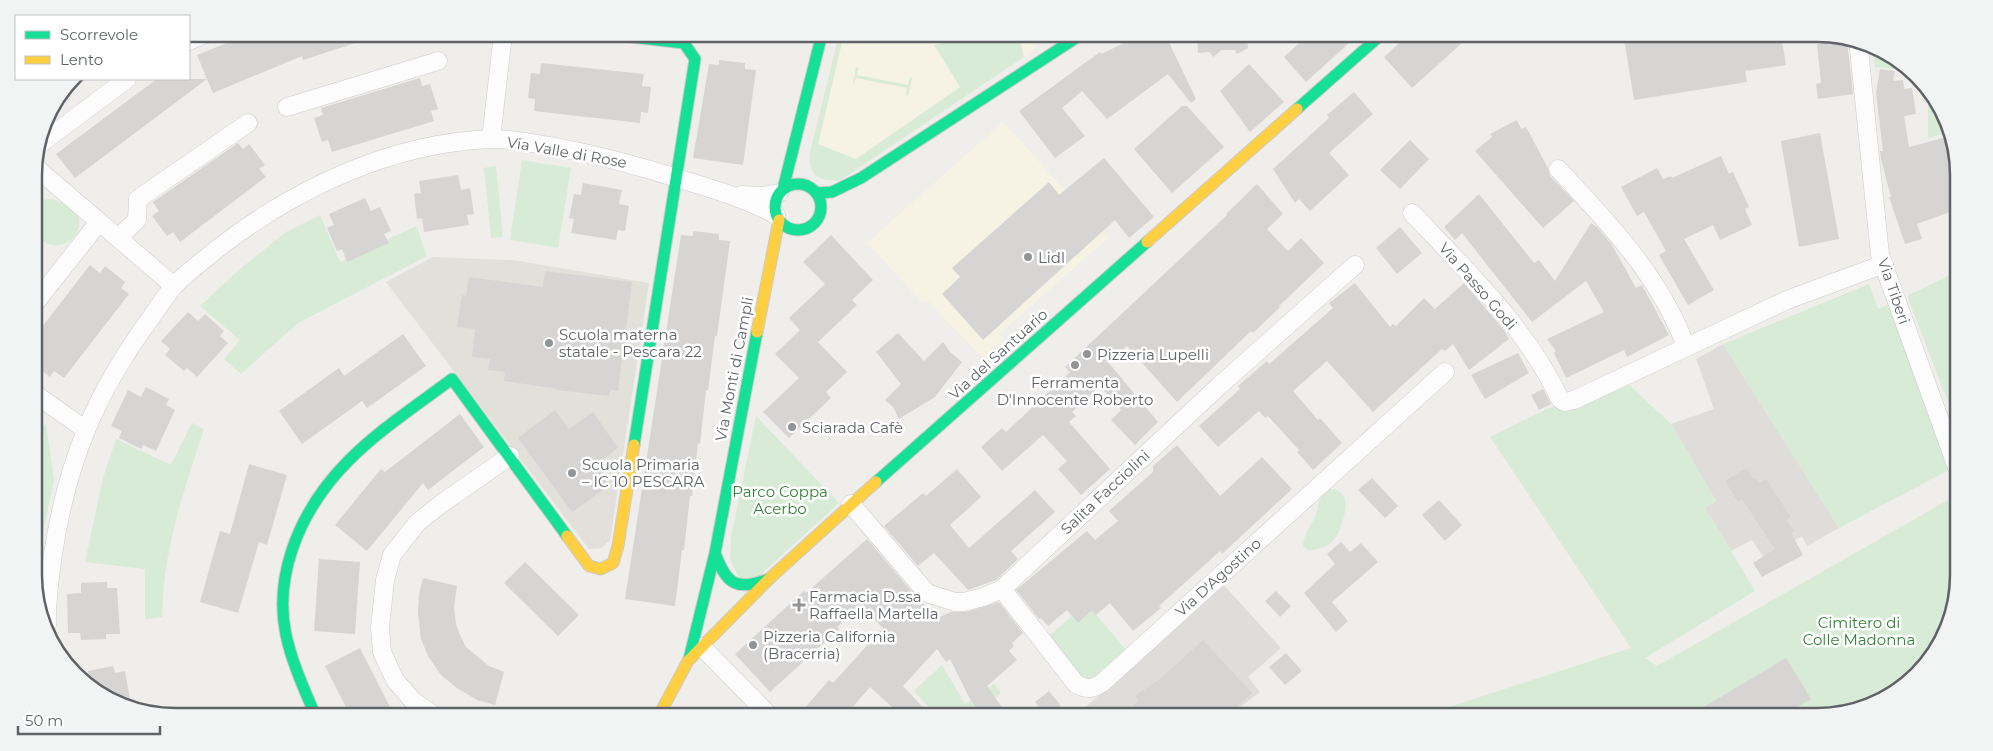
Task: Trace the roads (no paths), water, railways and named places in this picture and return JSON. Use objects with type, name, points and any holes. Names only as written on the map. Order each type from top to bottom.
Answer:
[{"type":"street","points":[[491,139],[502,42]]},
{"type":"street","points":[[312,708],[286,634],[284,606],[286,575],[295,542],[308,512],[329,481],[354,454],[452,379],[589,566],[601,570],[613,563],[618,546],[695,59],[684,43],[675,42]]},
{"type":"street","points":[[781,191],[789,186],[801,184],[807,185],[817,193],[821,202],[820,215],[812,226],[798,231],[784,226],[777,218],[775,204],[781,191],[798,136],[820,42]]},
{"type":"street","points":[[817,193],[832,192],[861,178],[1070,42]]},
{"type":"street","name":"Via del Santuario","points":[[664,708],[698,655],[770,579],[851,504],[1373,42]]},
{"type":"street","name":"Via Tiberi","points":[[1859,50],[1880,255],[1950,448]]},
{"type":"street","points":[[287,106],[438,60]]},
{"type":"street","points":[[48,138],[126,80]]},
{"type":"street","points":[[118,238],[137,220],[138,199],[248,123]]},
{"type":"street","points":[[798,136],[796,169],[801,184]]},
{"type":"street","name":"Via Valle di Rose","points":[[49,614],[52,564],[59,512],[68,477],[86,430],[115,371],[174,286],[235,235],[282,205],[331,178],[385,159],[420,150],[491,139],[585,152],[626,162],[734,195],[777,218]]},
{"type":"street","points":[[1558,169],[1590,203],[1653,280],[1678,324],[1686,347]]},
{"type":"street","points":[[43,174],[174,286]]},
{"type":"street","name":"Via Valle di Rose","points":[[734,195],[763,196],[781,191]]},
{"type":"street","name":"Via Passo Godi","points":[[1412,213],[1506,316],[1533,355],[1560,400],[1565,402],[1574,400],[1787,300],[1884,264]]},
{"type":"street","name":"Via Monti di Campli","points":[[698,655],[696,630],[715,553],[777,218]]},
{"type":"street","points":[[43,293],[99,222]]},
{"type":"street","name":"Salita Facciolini","points":[[851,504],[927,593],[955,602],[964,602],[1002,589],[1219,386],[1355,265]]},
{"type":"street","name":"Via D'Agostino","points":[[1002,589],[1076,684],[1083,688],[1094,688],[1102,683],[1445,372]]},
{"type":"street","points":[[43,400],[86,430]]},
{"type":"street","points":[[423,708],[413,701],[395,680],[382,652],[380,627],[385,580],[392,555],[417,523],[510,456]]},
{"type":"street","points":[[715,553],[725,577],[734,583],[747,587],[770,579]]},
{"type":"street","points":[[696,630],[698,655],[760,708]]},
{"type":"place","name":"Lidl","points":[[1028,257]]},
{"type":"place","name":"Scuola materna statale - Pescara 22","points":[[549,343]]},
{"type":"place","name":"Pizzeria Lupelli","points":[[1087,354]]},
{"type":"place","name":"Ferramenta D'Innocente Roberto","points":[[1075,365]]},
{"type":"place","name":"Sciarada Cafè","points":[[792,427]]},
{"type":"place","name":"Scuola Primaria – IC 10 PESCARA","points":[[572,473]]},
{"type":"place","name":"Farmacia D.ssa Raffaella Martella","points":[[799,605]]},
{"type":"place","name":"Pizzeria California (Bracerria)","points":[[753,645]]},
{"type":"park label","name":"Parco Coppa Acerbo","points":[[780,500]]},
{"type":"park label","name":"Cimitero di Colle Madonna","points":[[1859,630]]}]
